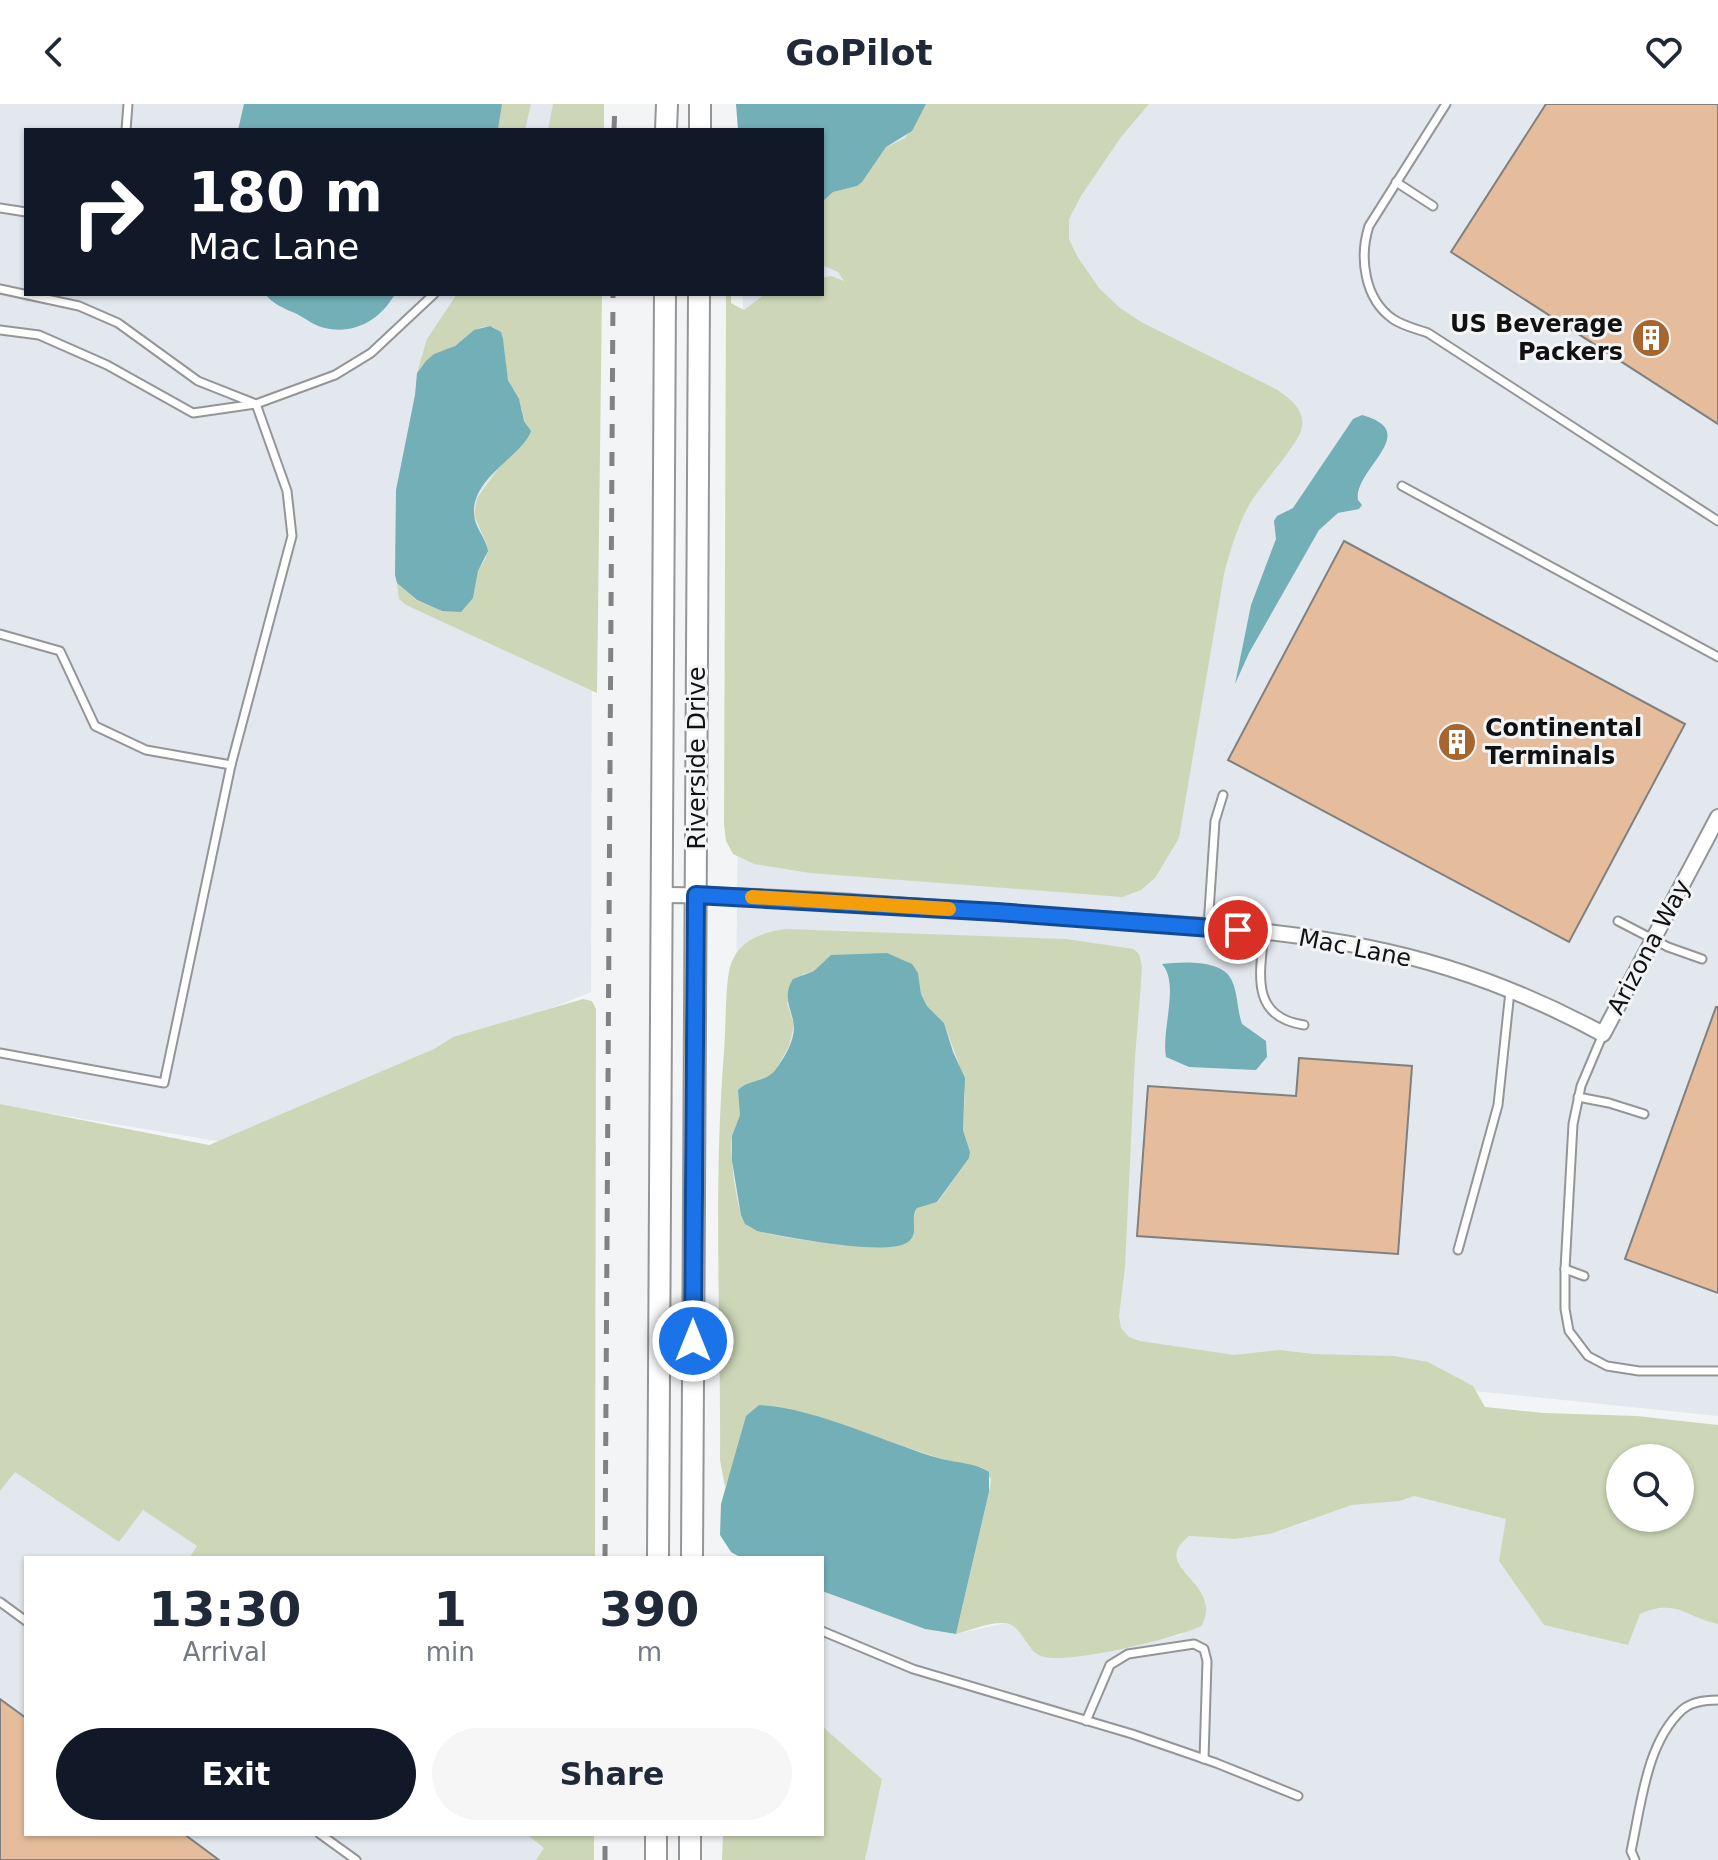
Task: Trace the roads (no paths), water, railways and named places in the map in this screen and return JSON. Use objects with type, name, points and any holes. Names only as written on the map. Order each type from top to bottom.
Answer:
[{"type":"main road","points":[[666,128],[667,104]]},
{"type":"main road","points":[[700,104],[700,128]]},
{"type":"main road","name":"Riverside Drive","points":[[658,1556],[665,296]]},
{"type":"main road","name":"Riverside Drive","points":[[692,1556],[699,296]]},
{"type":"main road","points":[[656,1836],[656,1860]]},
{"type":"main road","points":[[690,1836],[690,1860]]},
{"type":"street","name":"Arizona Way","points":[[1603,1034],[1718,817]]},
{"type":"street","name":"Mac Lane","points":[[662,895],[1208,928],[1319,939],[1431,963],[1561,1012],[1603,1034]]},
{"type":"lane","points":[[126,128],[128,104]]},
{"type":"lane","points":[[1446,104],[1374,217],[1366,236],[1366,275],[1373,294],[1388,315],[1428,333],[1718,521]]},
{"type":"lane","points":[[1396,182],[1433,206]]},
{"type":"lane","points":[[0,208],[24,212]]},
{"type":"lane","points":[[0,289],[24,294]]},
{"type":"lane","points":[[0,1053],[164,1083],[231,765],[292,536],[287,491],[256,404],[198,381],[118,323],[79,306],[33,296]]},
{"type":"lane","points":[[0,330],[39,335],[107,365],[193,413],[256,404],[307,387],[347,369],[371,353],[432,296]]},
{"type":"lane","points":[[1402,486],[1718,657]]},
{"type":"lane","points":[[0,634],[60,651],[95,726],[146,750],[231,765]]},
{"type":"lane","points":[[1208,928],[1215,821],[1223,795]]},
{"type":"lane","points":[[1618,921],[1653,940],[1702,959]]},
{"type":"lane","points":[[1264,933],[1261,992],[1277,1016],[1304,1025]]},
{"type":"lane","points":[[1458,1250],[1498,1105],[1510,991]]},
{"type":"lane","points":[[1603,1034],[1578,1097],[1573,1124],[1565,1269],[1565,1309],[1569,1331],[1588,1356],[1607,1366],[1627,1370],[1718,1371]]},
{"type":"lane","points":[[1578,1097],[1644,1114]]},
{"type":"lane","points":[[1565,1269],[1584,1276]]},
{"type":"lane","points":[[0,1602],[24,1620]]},
{"type":"lane","points":[[824,1632],[913,1669],[1204,1759],[1298,1796]]},
{"type":"lane","points":[[1086,1721],[1110,1665],[1128,1654],[1194,1644],[1204,1649],[1207,1661],[1204,1759]]},
{"type":"lane","points":[[1635,1860],[1631,1851],[1655,1753],[1684,1708],[1706,1700],[1718,1700]]},
{"type":"lane","points":[[323,1836],[356,1860]]},
{"type":"water","points":[[244,104],[502,104],[498,128],[238,128]]},
{"type":"water","points":[[736,104],[926,104],[912,131],[886,147],[862,182],[833,192],[824,200],[824,128],[738,128]]},
{"type":"water","points":[[267,296],[394,296],[375,318],[357,327],[336,330],[314,324]]},
{"type":"water","points":[[490,326],[501,332],[508,380],[531,431],[489,478],[475,502],[475,520],[488,551],[478,571],[473,598],[461,612],[442,611],[417,600],[397,583],[396,490],[417,373],[434,354],[455,346],[474,330]]},
{"type":"water","points":[[1362,415],[1379,422],[1387,431],[1387,441],[1359,488],[1358,500],[1362,505],[1359,509],[1338,513],[1319,530],[1249,653],[1235,684],[1251,605],[1276,539],[1274,521],[1277,516],[1293,508],[1353,419]]},
{"type":"water","points":[[887,953],[912,964],[918,973],[921,994],[927,1006],[944,1023],[965,1078],[963,1130],[969,1158],[937,1202],[917,1208],[912,1238],[897,1246],[859,1247],[757,1231],[745,1224],[741,1215],[732,1161],[732,1136],[740,1115],[738,1090],[772,1073],[788,1050],[794,1028],[788,998],[793,979],[814,971],[831,955]]},
{"type":"water","points":[[1162,964],[1211,965],[1227,974],[1234,986],[1242,1024],[1266,1041],[1267,1057],[1256,1070],[1189,1067],[1166,1057],[1170,983]]},
{"type":"water","points":[[759,1405],[804,1412],[989,1472],[989,1492],[956,1634],[925,1629],[824,1592],[824,1556],[738,1556],[731,1552],[720,1535],[721,1504],[746,1416]]},
{"type":"railway","points":[[614,128],[615,104]]},
{"type":"railway","points":[[605,1556],[613,296]]},
{"type":"railway","points":[[605,1836],[605,1860]]},
{"type":"place","name":"US Beverage Packers","points":[[1651,338]]},
{"type":"place","name":"Continental Terminals","points":[[1457,742]]}]
